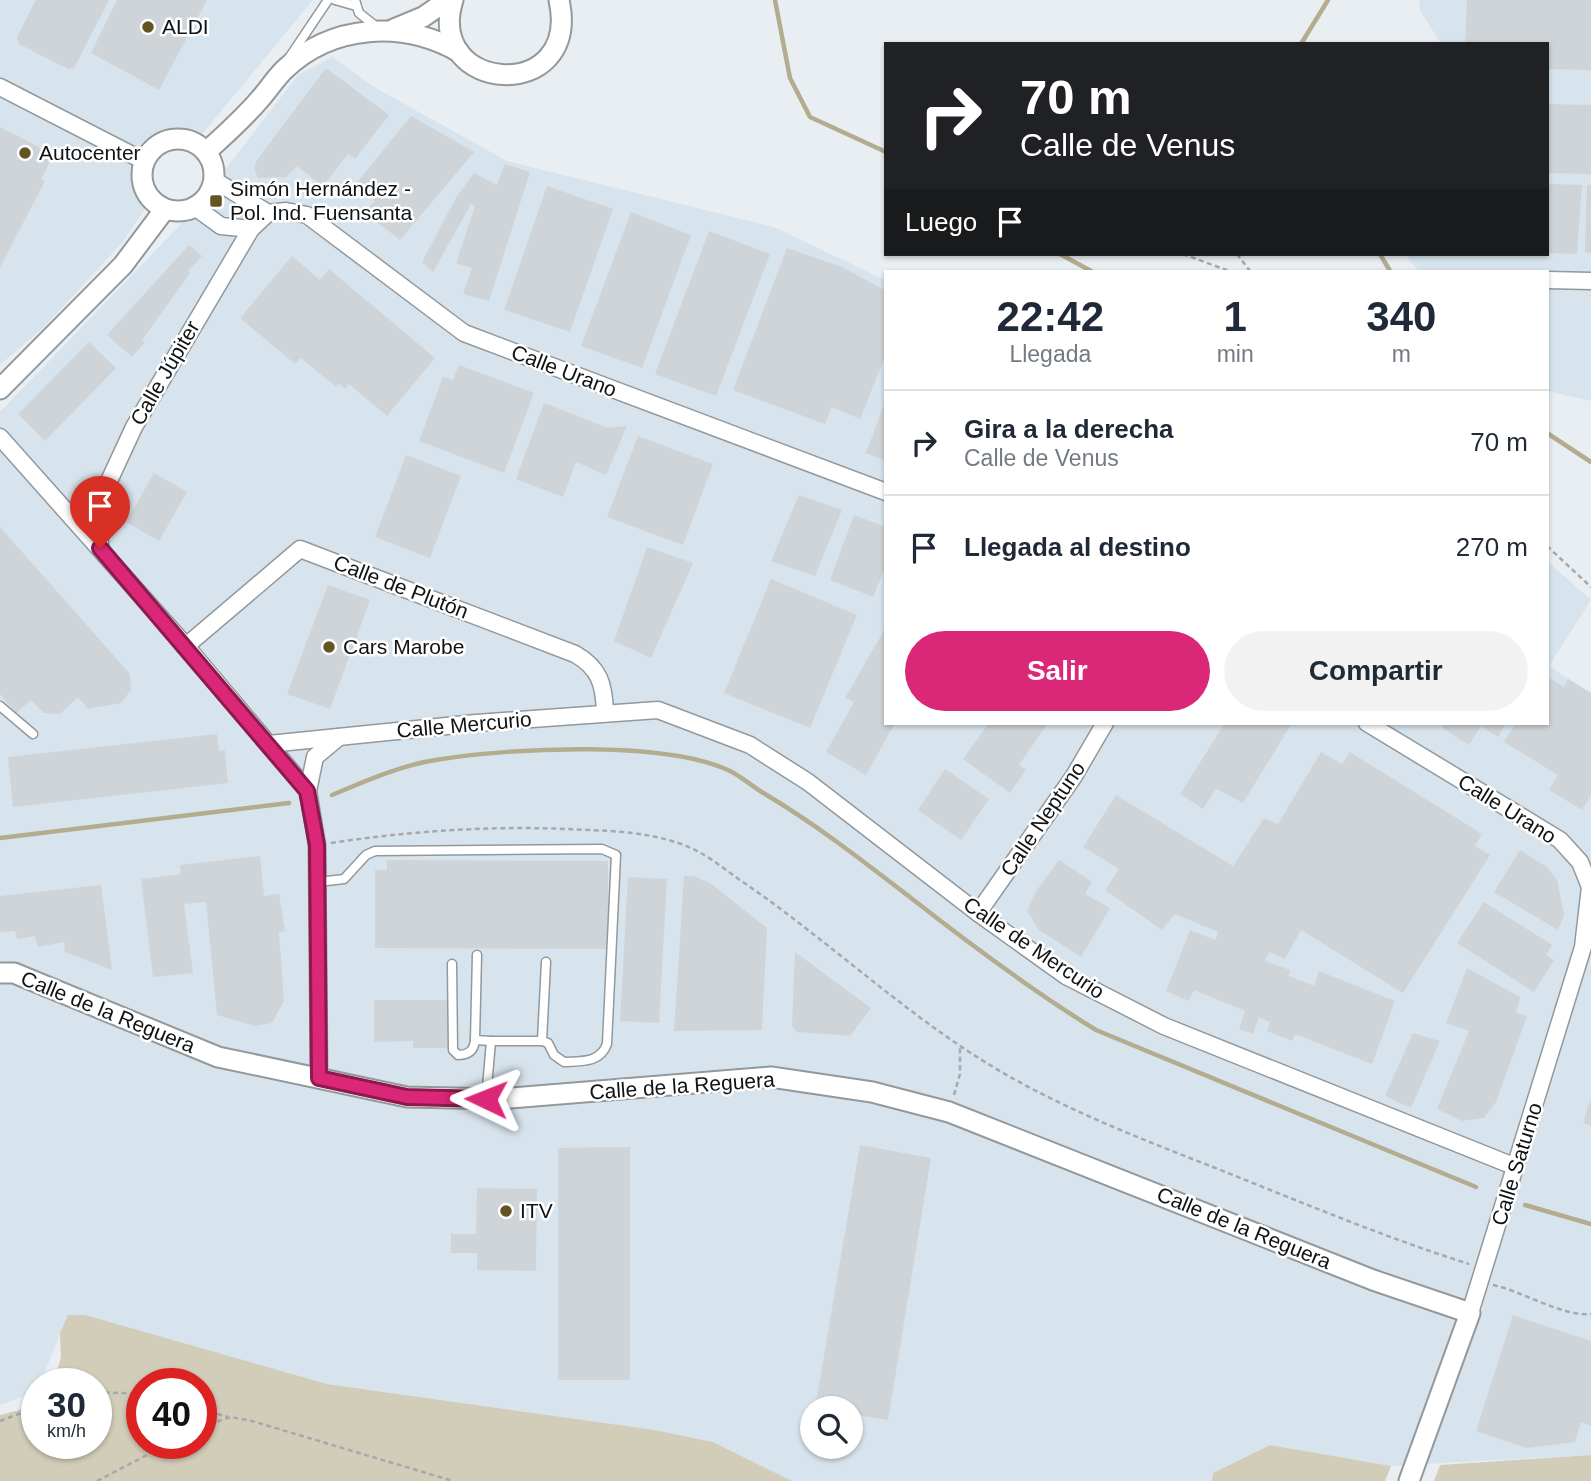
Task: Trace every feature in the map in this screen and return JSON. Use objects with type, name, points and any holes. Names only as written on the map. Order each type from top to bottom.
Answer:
[{"type":"street","points":[[206,152],[234,128],[282,72],[316,48],[423,18],[451,0]]},
{"type":"street","points":[[451,0],[449,25],[459,52]]},
{"type":"street","points":[[387,30],[439,41],[459,52],[472,66],[488,74],[506,77],[524,74],[541,65],[553,51],[561,35],[563,16],[559,0]]},
{"type":"street","points":[[0,87],[8,95],[144,161]]},
{"type":"street","points":[[172,139],[196,144],[206,152],[214,170],[214,180],[207,196],[195,207],[180,211],[165,209],[149,198],[141,180],[144,161],[150,150],[172,139]]},
{"type":"street","points":[[214,180],[268,213]]},
{"type":"street","points":[[195,207],[221,226],[251,229]]},
{"type":"street","points":[[0,389],[123,265],[165,209]]},
{"type":"street","name":"Calle Urano","points":[[268,213],[286,211],[307,215],[464,333],[884,491]]},
{"type":"street","name":"Calle Júpiter","points":[[100,548],[100,514],[109,481],[134,427],[251,229],[268,213]]},
{"type":"street","points":[[1549,281],[1591,281]]},
{"type":"street","points":[[0,437],[186,646],[307,791]]},
{"type":"street","name":"Calle de Plutón","points":[[186,646],[300,549],[575,654],[587,661],[602,681],[605,712]]},
{"type":"street","name":"Calle Mercurio","points":[[269,744],[605,712],[658,710]]},
{"type":"street","name":"Calle de Mercurio","points":[[658,710],[750,745],[808,782],[978,913],[1066,976],[1114,1002],[1164,1026],[1516,1167]]},
{"type":"street","name":"Calle Neptuno","points":[[978,913],[1074,776],[1104,725]]},
{"type":"street","name":"Calle Urano","points":[[1370,725],[1560,840],[1580,862],[1590,887],[1583,947],[1564,1016]]},
{"type":"street","points":[[319,1078],[317,845],[307,791],[315,757],[339,737]]},
{"type":"street","name":"Calle de la Reguera","points":[[0,973],[14,973],[218,1057],[407,1097],[486,1099],[771,1077],[872,1092],[949,1112],[1373,1280],[1469,1313]]},
{"type":"street","name":"Calle Saturno","points":[[1469,1313],[1564,1016]]},
{"type":"street","points":[[1409,1481],[1469,1313]]},
{"type":"lane","points":[[282,72],[291,51],[328,0]]},
{"type":"lane","points":[[335,0],[356,3],[359,13],[387,30]]},
{"type":"lane","points":[[0,706],[33,734]]},
{"type":"lane","points":[[318,881],[344,879],[366,855],[375,851],[611,851],[617,863],[607,1044],[604,1054],[595,1060],[564,1062],[554,1055],[548,1043],[542,1041],[475,1040]]},
{"type":"lane","points":[[452,964],[453,1050],[458,1055],[472,1050],[475,1040],[477,955]]},
{"type":"lane","points":[[542,1041],[546,962]]},
{"type":"lane","points":[[486,1099],[491,1041]]},
{"type":"path","points":[[1188,256],[1226,270]]},
{"type":"path","points":[[1239,256],[1249,270]]},
{"type":"path","points":[[1549,548],[1591,587]]},
{"type":"path","points":[[317,845],[391,834],[544,827],[653,835],[678,842],[696,849],[774,901],[960,1045],[1021,1084],[1084,1114],[1482,1277],[1567,1310],[1591,1314]]},
{"type":"path","points":[[949,1112],[960,1074],[960,1045]]},
{"type":"path","points":[[0,1421],[21,1413]]},
{"type":"path","points":[[217,1414],[293,1431],[451,1481]]},
{"type":"path","points":[[217,1422],[231,1418]]},
{"type":"path","points":[[97,1481],[139,1459]]},
{"type":"shaded area","points":[[0,0],[313,0],[198,139],[174,132],[141,152],[137,183],[147,206],[122,243],[44,327],[0,365]]},
{"type":"shaded area","points":[[1419,0],[1591,0],[1591,401],[1549,391],[1549,270],[1418,270],[1409,260],[1408,256],[1549,256],[1549,42],[1440,42],[1420,10]]},
{"type":"shaded area","points":[[332,57],[374,87],[507,161],[774,227],[884,280],[884,725],[1549,725],[1549,666],[1591,693],[1591,1455],[1391,1466],[1270,1445],[1213,1473],[1212,1481],[792,1481],[713,1442],[655,1430],[327,1384],[68,1315],[46,1368],[21,1368],[21,1397],[0,1405],[0,412],[182,223],[209,203],[220,176],[298,75]]},
{"type":"shaded area","points":[[1549,563],[1591,600],[1549,666]]},
{"type":"shaded area","points":[[68,1315],[85,1315],[327,1384],[655,1430],[713,1442],[792,1481],[0,1481],[0,1415],[21,1409],[21,1459],[112,1459],[112,1368],[58,1368],[61,1357],[60,1333]]},
{"type":"shaded area","points":[[1270,1445],[1391,1466],[1385,1481],[1212,1481],[1213,1473]]},
{"type":"shaded area","points":[[1591,1455],[1591,1481],[1434,1481],[1440,1465]]},
{"type":"building","points":[[36,0],[109,0],[74,68],[68,69],[19,44],[17,37]]},
{"type":"building","name":"ALDI","points":[[117,0],[207,0],[159,90],[91,53]]},
{"type":"building","points":[[1467,0],[1591,0],[1591,70],[1549,69],[1549,42],[1465,42]]},
{"type":"building","points":[[326,68],[389,115],[355,159],[348,154],[323,186],[297,166],[286,177],[258,178],[254,168],[257,160]]},
{"type":"building","points":[[1549,104],[1591,105],[1591,174],[1549,173]]},
{"type":"building","points":[[411,116],[474,152],[400,240],[372,218],[375,214],[368,208],[375,201],[355,185]]},
{"type":"building","points":[[0,127],[48,152],[52,157],[41,180],[45,181],[0,267]]},
{"type":"building","points":[[505,164],[530,172],[489,301],[463,294],[472,268],[456,263],[475,206],[471,204],[433,272],[422,262],[457,196],[474,173],[497,185]]},
{"type":"building","points":[[1549,184],[1582,185],[1577,254],[1549,253]]},
{"type":"building","points":[[1587,185],[1591,185],[1591,253],[1585,252]]},
{"type":"building","points":[[547,186],[613,209],[570,332],[504,310]]},
{"type":"building","points":[[631,212],[691,235],[642,368],[581,346]]},
{"type":"building","points":[[709,231],[770,254],[716,396],[655,374]]},
{"type":"building","points":[[189,245],[202,256],[188,271],[190,273],[142,340],[145,342],[132,357],[107,335]]},
{"type":"building","points":[[787,248],[842,267],[884,290],[884,359],[860,419],[832,407],[825,424],[733,390]]},
{"type":"building","points":[[292,256],[320,280],[329,269],[435,358],[387,416],[349,384],[345,389],[339,384],[336,387],[301,358],[295,364],[240,318]]},
{"type":"building","points":[[89,342],[116,368],[45,441],[18,414]]},
{"type":"building","points":[[459,365],[534,393],[504,473],[419,441],[443,377],[453,380]]},
{"type":"building","points":[[544,403],[608,428],[627,426],[606,475],[576,462],[563,497],[516,479]]},
{"type":"building","points":[[884,405],[884,460],[866,453]]},
{"type":"building","points":[[638,436],[713,464],[683,545],[607,517]]},
{"type":"building","points":[[406,455],[461,476],[430,558],[375,537]]},
{"type":"building","points":[[154,473],[187,492],[159,541],[126,522]]},
{"type":"building","points":[[799,495],[842,510],[815,576],[771,561]]},
{"type":"building","points":[[854,515],[884,526],[884,570],[873,597],[830,580]]},
{"type":"building","points":[[0,527],[130,674],[131,690],[121,703],[88,709],[78,697],[60,714],[44,713],[31,700],[16,713],[0,694]]},
{"type":"building","points":[[647,547],[693,563],[651,658],[614,641]]},
{"type":"building","points":[[771,579],[857,615],[810,728],[724,693]]},
{"type":"building","name":"Cars Marobe","points":[[328,585],[370,600],[330,709],[287,694]]},
{"type":"building","points":[[884,630],[884,725],[894,725],[866,775],[826,752],[854,702],[845,698]]},
{"type":"building","points":[[1549,678],[1564,687],[1568,679],[1591,693],[1591,795],[1582,810],[1549,790],[1558,775],[1504,742],[1515,725],[1549,725]]},
{"type":"building","points":[[988,725],[1047,725],[1019,765],[1026,770],[1010,793],[963,759]]},
{"type":"building","points":[[1224,725],[1291,725],[1243,803],[1216,789],[1203,809],[1180,794]]},
{"type":"building","points":[[1444,725],[1505,725],[1498,737],[1481,726],[1469,745],[1442,728]]},
{"type":"building","points":[[217,734],[219,751],[225,750],[228,783],[13,807],[8,757]]},
{"type":"building","points":[[1321,752],[1342,764],[1350,752],[1482,834],[1475,846],[1490,855],[1403,993],[1301,930],[1285,959],[1269,952],[1265,961],[1290,970],[1289,976],[1314,986],[1319,971],[1395,1001],[1372,1064],[1295,1034],[1292,1041],[1267,1031],[1270,1022],[1259,1017],[1253,1034],[1239,1029],[1245,1011],[1194,990],[1189,1001],[1166,991],[1190,930],[1215,940],[1218,932],[1175,914],[1162,930],[1105,890],[1119,869],[1083,847],[1116,795],[1233,866],[1264,818],[1278,824]]},
{"type":"building","points":[[945,769],[989,799],[961,840],[918,810]]},
{"type":"building","points":[[1520,850],[1547,867],[1557,880],[1564,915],[1558,930],[1494,892]]},
{"type":"building","points":[[260,856],[264,896],[279,894],[285,931],[279,932],[284,1001],[272,1023],[255,1026],[217,1015],[206,902],[184,904],[193,973],[153,977],[141,879],[181,874],[180,865]]},
{"type":"building","points":[[387,860],[608,861],[608,949],[375,948],[375,870],[387,870]]},
{"type":"building","points":[[1059,860],[1092,882],[1085,894],[1110,908],[1081,957],[1039,930],[1027,911],[1036,891]]},
{"type":"building","points":[[684,876],[694,876],[710,883],[767,928],[762,1030],[674,1031]]},
{"type":"building","points":[[628,877],[667,879],[659,1023],[620,1021]]},
{"type":"building","points":[[101,885],[112,970],[65,952],[64,942],[38,947],[35,936],[17,939],[15,931],[0,932],[0,896]]},
{"type":"building","points":[[1484,902],[1552,945],[1546,955],[1554,960],[1534,992],[1457,943]]},
{"type":"building","points":[[795,952],[871,1008],[850,1036],[797,1032],[792,1026]]},
{"type":"building","points":[[1467,968],[1520,997],[1516,1013],[1527,1016],[1496,1102],[1484,1118],[1462,1121],[1437,1109],[1469,1031],[1446,1023]]},
{"type":"building","points":[[374,1000],[450,1000],[450,1048],[413,1048],[413,1041],[374,1042]]},
{"type":"building","points":[[1413,1033],[1440,1041],[1411,1108],[1385,1096]]},
{"type":"building","points":[[1591,1101],[1591,1126],[1583,1123]]},
{"type":"building","points":[[860,1145],[931,1158],[888,1420],[863,1416],[863,1396],[817,1396]]},
{"type":"building","points":[[630,1147],[630,1380],[558,1380],[558,1148]]},
{"type":"building","name":"ITV","points":[[477,1188],[537,1189],[536,1271],[477,1270],[477,1253],[451,1253],[451,1234],[476,1234]]},
{"type":"building","points":[[1513,1315],[1591,1341],[1591,1426],[1581,1422],[1575,1442],[1526,1448],[1476,1431]]},
{"type":"waterway","points":[[775,0],[790,78],[810,117],[884,151]]},
{"type":"waterway","points":[[1302,42],[1328,0]]},
{"type":"waterway","points":[[1064,256],[1089,270]]},
{"type":"waterway","points":[[1381,256],[1389,270]]},
{"type":"waterway","points":[[1549,434],[1591,462]]},
{"type":"waterway","points":[[332,795],[400,769],[472,755],[588,749],[668,754],[702,761],[734,773],[803,818],[1002,967],[1096,1030],[1476,1187]]},
{"type":"waterway","points":[[0,838],[289,803]]},
{"type":"waterway","points":[[1525,1205],[1591,1224]]},
{"type":"place","name":"ALDI","points":[[148,27]]},
{"type":"place","name":"Autocenter","points":[[25,153]]},
{"type":"place","name":"Simón Hernández - Pol. Ind. Fuensanta","points":[[216,201]]},
{"type":"place","name":"Cars Marobe","points":[[329,647]]},
{"type":"place","name":"ITV","points":[[506,1211]]},
{"type":"route","points":[[100,548],[307,791],[317,845],[319,1078],[407,1097],[486,1099]]}]
